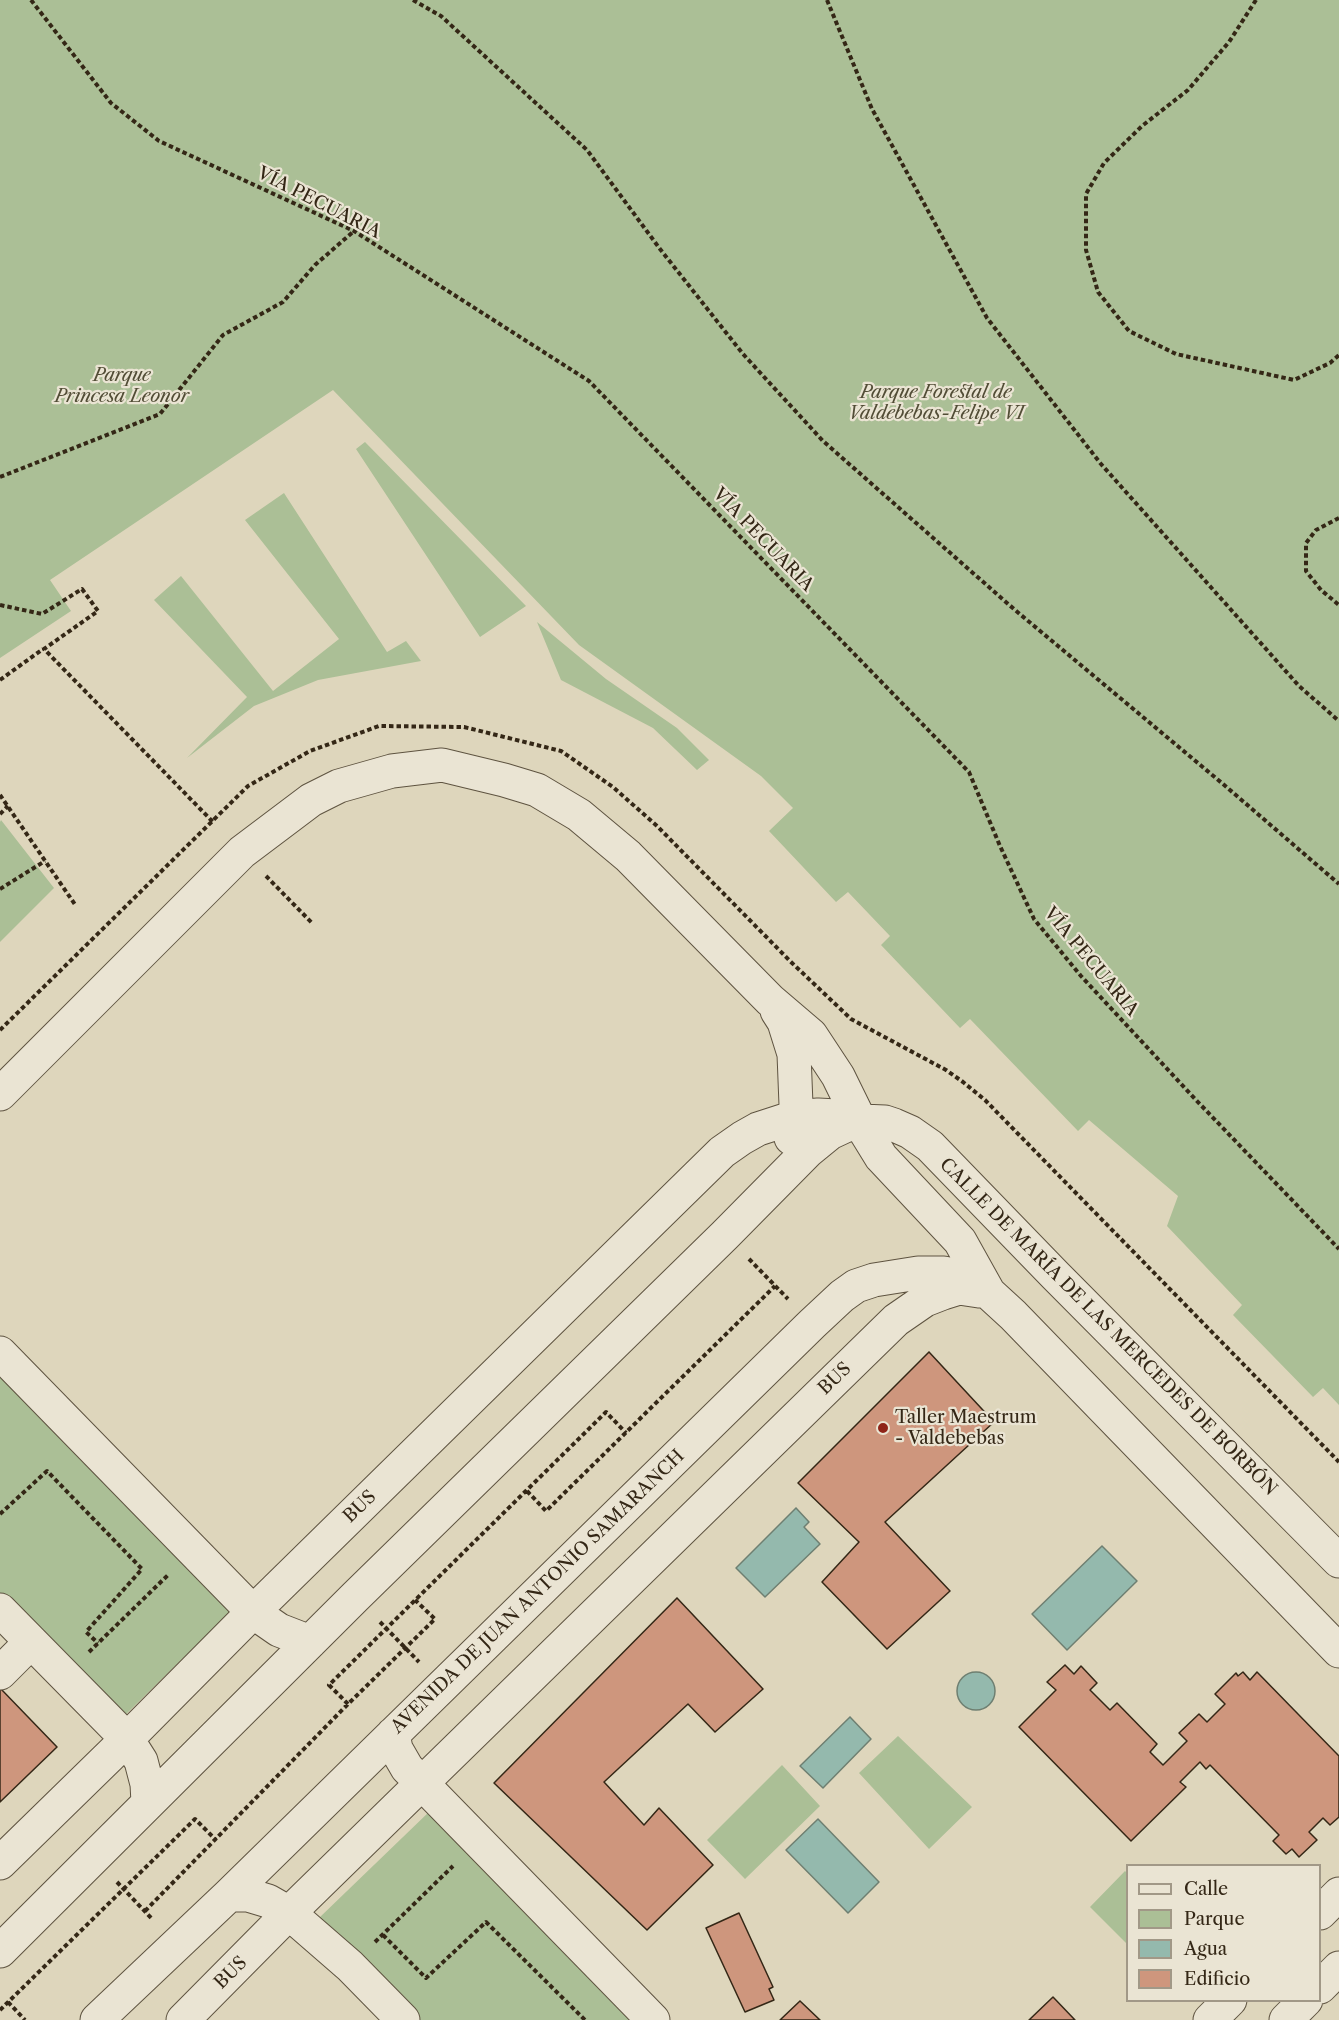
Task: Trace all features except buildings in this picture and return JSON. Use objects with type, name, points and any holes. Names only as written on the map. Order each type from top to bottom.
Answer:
[{"type":"street","points":[[0,1094],[242,852],[311,800],[339,786],[392,771],[442,765],[537,790],[579,815],[628,856],[770,1000],[815,1041],[838,1076],[881,1157],[960,1242],[989,1293]]},
{"type":"street","points":[[770,1000],[784,1022],[794,1054],[796,1089],[795,1117],[789,1150],[774,1184]]},
{"type":"street","name":"CALLE DE MARÍA DE LAS MERCEDES DE BORBÓN","points":[[795,1117],[818,1114],[861,1121],[885,1122],[910,1132],[930,1146],[1054,1275],[1339,1562]]},
{"type":"street","name":"BUS","points":[[0,1863],[722,1152],[758,1130],[795,1117]]},
{"type":"street","points":[[0,1951],[808,1151],[830,1133],[861,1121]]},
{"type":"street","name":"AVENIDA DE JUAN ANTONIO SAMARANCH","points":[[97,2020],[229,1895],[812,1324],[856,1286],[874,1280],[894,1275],[944,1273],[960,1277],[989,1293],[1013,1315],[1339,1652]]},
{"type":"street","name":"BUS","points":[[183,2020],[896,1320],[925,1300],[959,1288],[989,1293]]},
{"type":"street","points":[[0,1353],[253,1612],[279,1630],[310,1642]]},
{"type":"street","points":[[0,1610],[127,1739],[141,1761],[147,1784],[148,1803]]},
{"type":"street","points":[[0,1673],[31,1642]]},
{"type":"street","points":[[393,1734],[396,1749],[407,1768],[653,2020]]},
{"type":"street","points":[[1321,1912],[1339,1894]]},
{"type":"street","points":[[229,1895],[248,1895],[268,1901],[290,1913],[350,1966],[403,2020]]},
{"type":"street","points":[[1321,1986],[1339,1968]]},
{"type":"street","points":[[1210,2020],[1229,2002]]},
{"type":"street","points":[[1286,2020],[1305,2002]]},
{"type":"path","name":"VÍA PECUARIA","points":[[31,0],[111,103],[159,141],[354,231],[589,381],[969,772],[1034,919],[1096,993],[1196,1101],[1339,1249]]},
{"type":"path","points":[[414,0],[441,16],[587,150],[660,249],[743,354],[823,441],[1015,610],[1339,884]]},
{"type":"path","points":[[827,0],[872,109],[987,318],[1101,464],[1299,686],[1339,721]]},
{"type":"path","points":[[1256,0],[1229,42],[1188,90],[1142,126],[1104,163],[1086,194],[1086,250],[1098,292],[1129,331],[1176,354],[1294,380],[1330,363],[1339,354]]},
{"type":"path","points":[[0,477],[160,414],[223,335],[283,302],[315,265],[354,231]]},
{"type":"path","points":[[1339,518],[1316,530],[1306,543],[1306,571],[1321,590],[1339,605]]},
{"type":"path","points":[[0,605],[42,614],[82,589],[98,611],[0,680]]},
{"type":"path","points":[[44,649],[219,830]]},
{"type":"path","points":[[0,1030],[248,786],[309,751],[379,726],[464,727],[561,751],[613,787],[657,826],[791,962],[851,1019],[946,1071],[985,1101],[1339,1462]]},
{"type":"path","points":[[0,795],[76,906]]},
{"type":"path","points":[[0,814],[8,806]]},
{"type":"path","points":[[0,889],[45,861]]},
{"type":"path","points":[[264,874],[312,923]]},
{"type":"path","points":[[725,1235],[812,1324]]},
{"type":"path","points":[[527,1491],[546,1511],[775,1286]]},
{"type":"path","points":[[348,1704],[329,1685],[606,1412],[626,1433]]},
{"type":"path","points":[[0,1514],[47,1470],[142,1569],[86,1632],[98,1643]]},
{"type":"path","points":[[84,1656],[170,1573]]},
{"type":"path","points":[[145,1911],[348,1704],[435,1620],[415,1600]]},
{"type":"path","points":[[375,1617],[420,1662]]},
{"type":"path","points":[[0,2010],[195,1819],[216,1840]]},
{"type":"path","points":[[374,1943],[455,1863]]},
{"type":"path","points":[[112,1877],[156,1923]]},
{"type":"path","points":[[383,1935],[426,1978],[486,1922],[585,2020]]},
{"type":"path","points":[[8,2002],[25,2020]]},
{"type":"green space","name":"Parque Forestal de Valdebebas-Felipe VI","points":[[0,0],[1339,0],[1339,1405],[1323,1388],[1313,1397],[1233,1315],[1242,1305],[1167,1226],[1178,1196],[1089,1120],[1078,1131],[970,1019],[960,1028],[881,945],[890,936],[848,892],[836,902],[769,831],[793,808],[761,776],[579,645],[333,390],[50,580],[71,611],[0,658]]},
{"type":"green space","points":[[365,442],[526,606],[480,637],[356,449]]},
{"type":"green space","points":[[284,493],[387,652],[406,641],[421,661],[318,680],[254,706],[187,758],[247,697],[154,600],[181,576],[273,691],[339,639],[245,520]]},
{"type":"green space","points":[[537,622],[606,679],[677,728],[709,760],[697,770],[653,728],[561,680]]},
{"type":"green space","points":[[1,820],[54,888],[0,942],[0,822]]},
{"type":"green space","points":[[0,1377],[230,1612],[118,1722],[0,1600]]},
{"type":"green space","points":[[898,1736],[972,1807],[929,1849],[859,1773]]},
{"type":"green space","points":[[782,1765],[820,1806],[745,1879],[707,1840]]},
{"type":"green space","points":[[431,1810],[636,2020],[418,2020],[319,1918]]},
{"type":"green space","points":[[1125,1871],[1126,1943],[1090,1907]]},
{"type":"water","points":[[796,1508],[809,1522],[804,1527],[820,1544],[765,1597],[736,1568]]},
{"type":"water","points":[[1102,1546],[1137,1581],[1067,1650],[1032,1614]]},
{"type":"water","points":[[976,1672],[989,1678],[995,1691],[989,1704],[976,1710],[963,1704],[957,1691],[963,1678]]},
{"type":"water","points":[[850,1717],[871,1739],[823,1788],[800,1766]]},
{"type":"water","points":[[818,1819],[879,1882],[848,1913],[786,1850]]},
{"type":"place","name":"Taller Maestrum - Valdebebas","points":[[883,1428]]},
{"type":"park label","name":"Parque Princesa Leonor","points":[[122,386]]}]
